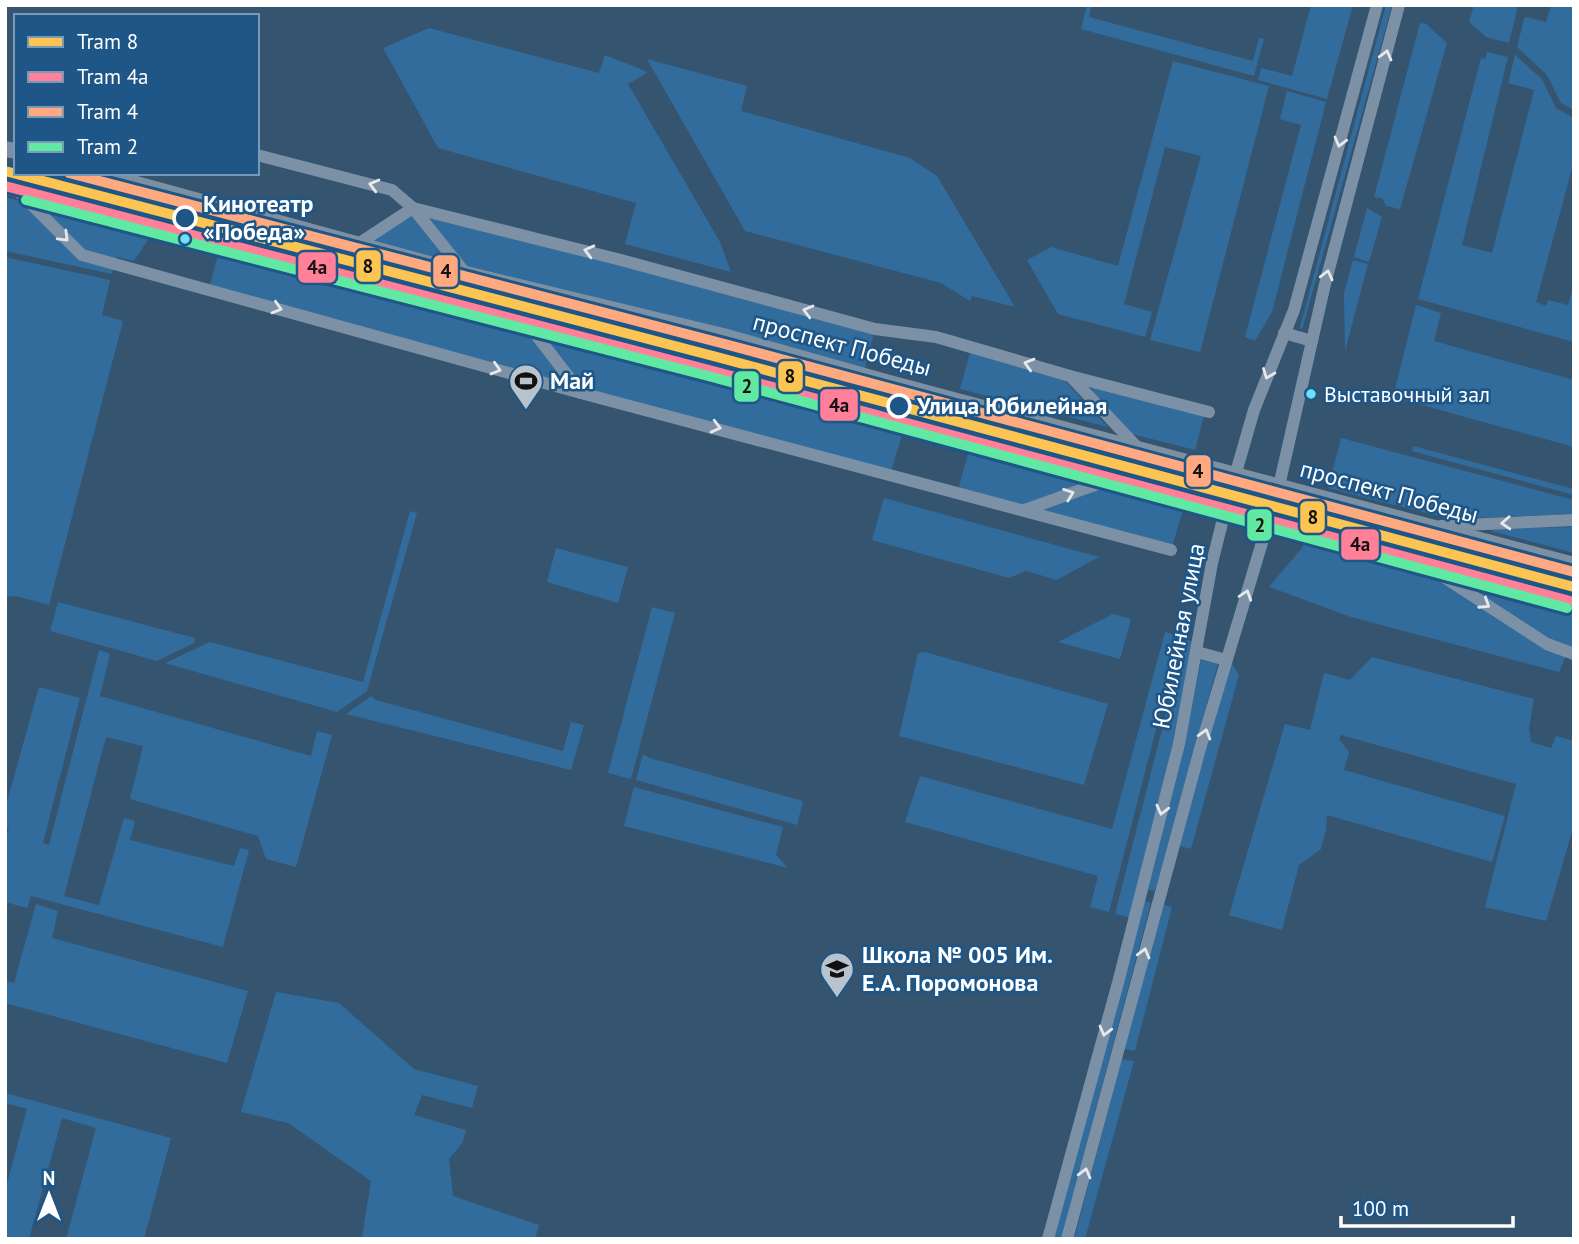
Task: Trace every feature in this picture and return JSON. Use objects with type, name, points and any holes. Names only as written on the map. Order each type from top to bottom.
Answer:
[{"type":"main road","name":"проспект Победы","points":[[103,175],[466,274],[723,336],[1574,565]]},
{"type":"main road","points":[[10,187],[697,369],[714,370],[1114,478],[1407,553],[1574,600]]},
{"type":"street","name":"Юбилейная улица","points":[[1048,1239],[1179,744],[1212,563],[1226,507],[1254,410],[1300,290],[1377,5]]},
{"type":"street","name":"Юбилейная улица","points":[[1067,1239],[1226,660],[1279,486],[1343,212],[1399,5]]},
{"type":"street","points":[[259,156],[392,190],[413,208],[466,274]]},
{"type":"street","points":[[10,187],[82,255],[581,393],[1171,550]]},
{"type":"street","points":[[358,244],[413,208],[621,260],[875,329],[936,337],[1070,376],[1209,412]]},
{"type":"street","points":[[527,323],[581,393]]},
{"type":"street","points":[[1284,333],[1312,341]]},
{"type":"street","points":[[1070,376],[1138,448]]},
{"type":"street","points":[[1024,510],[1114,478]]},
{"type":"street","points":[[1433,527],[1574,520]]},
{"type":"street","points":[[1407,553],[1547,644],[1574,654]]},
{"type":"street","points":[[1197,652],[1226,660]]},
{"type":"street","points":[[1141,894],[1159,899]]},
{"type":"shaded area","points":[[1087,5],[1091,5],[1089,17],[1253,61],[1259,38],[1264,39],[1254,76],[1081,29]]},
{"type":"shaded area","points":[[1311,5],[1353,5],[1327,99],[1258,80],[1261,68],[1292,76]]},
{"type":"shaded area","points":[[1386,5],[1392,5],[1302,330],[1300,327]]},
{"type":"shaded area","points":[[1474,5],[1518,5],[1509,43],[1486,37],[1469,22]]},
{"type":"shaded area","points":[[1551,5],[1574,5],[1574,110],[1561,103],[1547,75],[1517,47],[1524,19],[1526,17],[1546,22]]},
{"type":"shaded area","points":[[1420,23],[1426,24],[1447,43],[1400,209],[1386,206],[1382,198],[1374,197]]},
{"type":"shaded area","points":[[429,28],[599,73],[605,55],[648,72],[628,84],[720,242],[731,272],[625,244],[636,203],[438,148],[383,48]]},
{"type":"shaded area","points":[[1487,52],[1508,57],[1462,245],[1492,253],[1534,90],[1508,83],[1515,55],[1542,79],[1556,108],[1574,118],[1574,161],[1536,302],[1546,306],[1548,300],[1568,305],[1574,283],[1574,342],[1418,299],[1481,58],[1485,59]]},
{"type":"shaded area","points":[[647,59],[747,86],[741,111],[910,158],[937,176],[1015,307],[972,296],[970,301],[941,283],[745,231]]},
{"type":"shaded area","points":[[1173,61],[1269,86],[1200,352],[1150,340],[1201,156],[1165,147],[1124,304],[1152,312],[1145,337],[1058,314],[1027,260],[1051,247],[1118,266]]},
{"type":"shaded area","points":[[1287,91],[1326,102],[1272,312],[1255,341],[1245,337],[1301,125],[1280,119]]},
{"type":"shaded area","points":[[5,197],[151,235],[134,261],[117,257],[112,274],[5,251]]},
{"type":"shaded area","points":[[413,208],[875,329],[863,375],[358,244]]},
{"type":"shaded area","points":[[1367,208],[1382,217],[1369,262],[1354,257]]},
{"type":"shaded area","points":[[221,242],[906,423],[890,474],[209,289]]},
{"type":"shaded area","points":[[5,257],[110,280],[102,315],[123,321],[49,605],[16,596],[5,597]]},
{"type":"shaded area","points":[[1353,260],[1368,264],[1345,351],[1344,293]]},
{"type":"shaded area","points":[[1416,305],[1441,313],[1434,341],[1574,380],[1574,447],[1393,397]]},
{"type":"shaded area","points":[[970,353],[1064,380],[1108,427],[960,389]]},
{"type":"shaded area","points":[[1091,386],[1204,416],[1195,450],[1132,434],[1093,392]]},
{"type":"shaded area","points":[[1341,438],[1574,500],[1574,514],[1450,519],[1328,488]]},
{"type":"shaded area","points":[[972,440],[1187,497],[1171,550],[957,493]]},
{"type":"shaded area","points":[[1413,446],[1574,489],[1574,495],[1412,451]]},
{"type":"shaded area","points":[[884,498],[1099,557],[1057,580],[1026,571],[1009,578],[872,540]]},
{"type":"shaded area","points":[[410,511],[417,513],[367,691],[337,712],[165,663],[210,642],[363,682]]},
{"type":"shaded area","points":[[1574,527],[1574,553],[1491,531],[1500,529]]},
{"type":"shaded area","points":[[1309,529],[1574,600],[1574,654],[1567,653],[1559,672],[1351,617],[1269,587],[1302,548]]},
{"type":"shaded area","points":[[556,548],[628,567],[618,603],[547,582]]},
{"type":"shaded area","points":[[58,602],[195,638],[194,643],[157,661],[50,631]]},
{"type":"shaded area","points":[[652,607],[675,613],[631,779],[608,773]]},
{"type":"shaded area","points":[[1113,614],[1131,619],[1120,659],[1058,642]]},
{"type":"shaded area","points":[[1165,632],[1180,636],[1109,912],[1090,907],[1098,876],[905,822],[920,776],[1112,829]]},
{"type":"shaded area","points":[[1185,639],[1194,642],[1175,743],[1131,918],[1115,914]]},
{"type":"shaded area","points":[[99,650],[110,654],[100,696],[311,756],[317,731],[332,735],[296,867],[266,859],[258,836],[130,799],[143,746],[106,737],[64,896],[99,905],[124,818],[135,821],[130,840],[234,866],[240,848],[249,850],[223,947],[31,896],[27,908],[5,902],[5,840],[9,828],[5,826],[5,809],[39,687],[80,698],[43,843],[49,845]]},
{"type":"shaded area","points":[[925,652],[1108,704],[1084,785],[899,736],[918,653]]},
{"type":"shaded area","points":[[1372,657],[1534,699],[1529,728],[1531,742],[1551,748],[1556,736],[1574,741],[1574,825],[1546,921],[1485,907],[1516,784],[1341,735],[1339,739],[1349,752],[1344,770],[1505,816],[1492,862],[1327,815],[1321,849],[1299,865],[1282,930],[1229,915],[1285,724],[1310,730],[1324,673],[1350,680]]},
{"type":"shaded area","points":[[1201,660],[1218,664],[1155,891],[1148,890],[1182,756]]},
{"type":"shaded area","points":[[1231,662],[1239,675],[1191,849],[1179,846]]},
{"type":"shaded area","points":[[371,696],[376,700],[563,751],[571,722],[584,725],[571,770],[346,714]]},
{"type":"shaded area","points":[[643,754],[803,801],[797,825],[636,780]]},
{"type":"shaded area","points":[[634,787],[783,827],[776,855],[788,868],[624,826]]},
{"type":"shaded area","points":[[1145,901],[1151,903],[1061,1239],[1054,1239]]},
{"type":"shaded area","points":[[36,904],[58,911],[52,938],[248,991],[227,1063],[5,1003],[5,981],[14,983]]},
{"type":"shaded area","points":[[1164,905],[1172,907],[1135,1051],[1124,1049]]},
{"type":"shaded area","points":[[276,992],[339,1003],[414,1069],[478,1086],[472,1108],[422,1095],[414,1115],[466,1130],[463,1142],[449,1159],[453,1196],[539,1225],[535,1239],[362,1237],[371,1181],[288,1123],[241,1112]]},
{"type":"shaded area","points":[[1122,1059],[1134,1061],[1085,1239],[1074,1239]]},
{"type":"shaded area","points":[[5,1093],[171,1138],[144,1239],[66,1239],[96,1128],[62,1118],[29,1239],[5,1239],[5,1191],[27,1109],[5,1103]]},
{"type":"tram line","name":"8","points":[[5,171],[14,173]]},
{"type":"tram line","name":"8","points":[[20,175],[717,357],[1574,587]]},
{"type":"tram line","name":"4","points":[[77,175],[721,343],[1574,572]]},
{"type":"tram line","name":"4а","points":[[5,186],[713,371],[1570,601]]},
{"type":"tram line","name":"2","points":[[26,200],[712,377],[1567,608]]},
{"type":"place","name":"Кинотеатр «Победа»","points":[[185,218]]},
{"type":"place","name":"Выставочный зал","points":[[1311,394]]},
{"type":"place","name":"Улица Юбилейная","points":[[899,406]]},
{"type":"place","name":"Май","points":[[526,411]]},
{"type":"place","name":"Школа № 005 Им. Е.А. Поромонова","points":[[837,999]]}]
